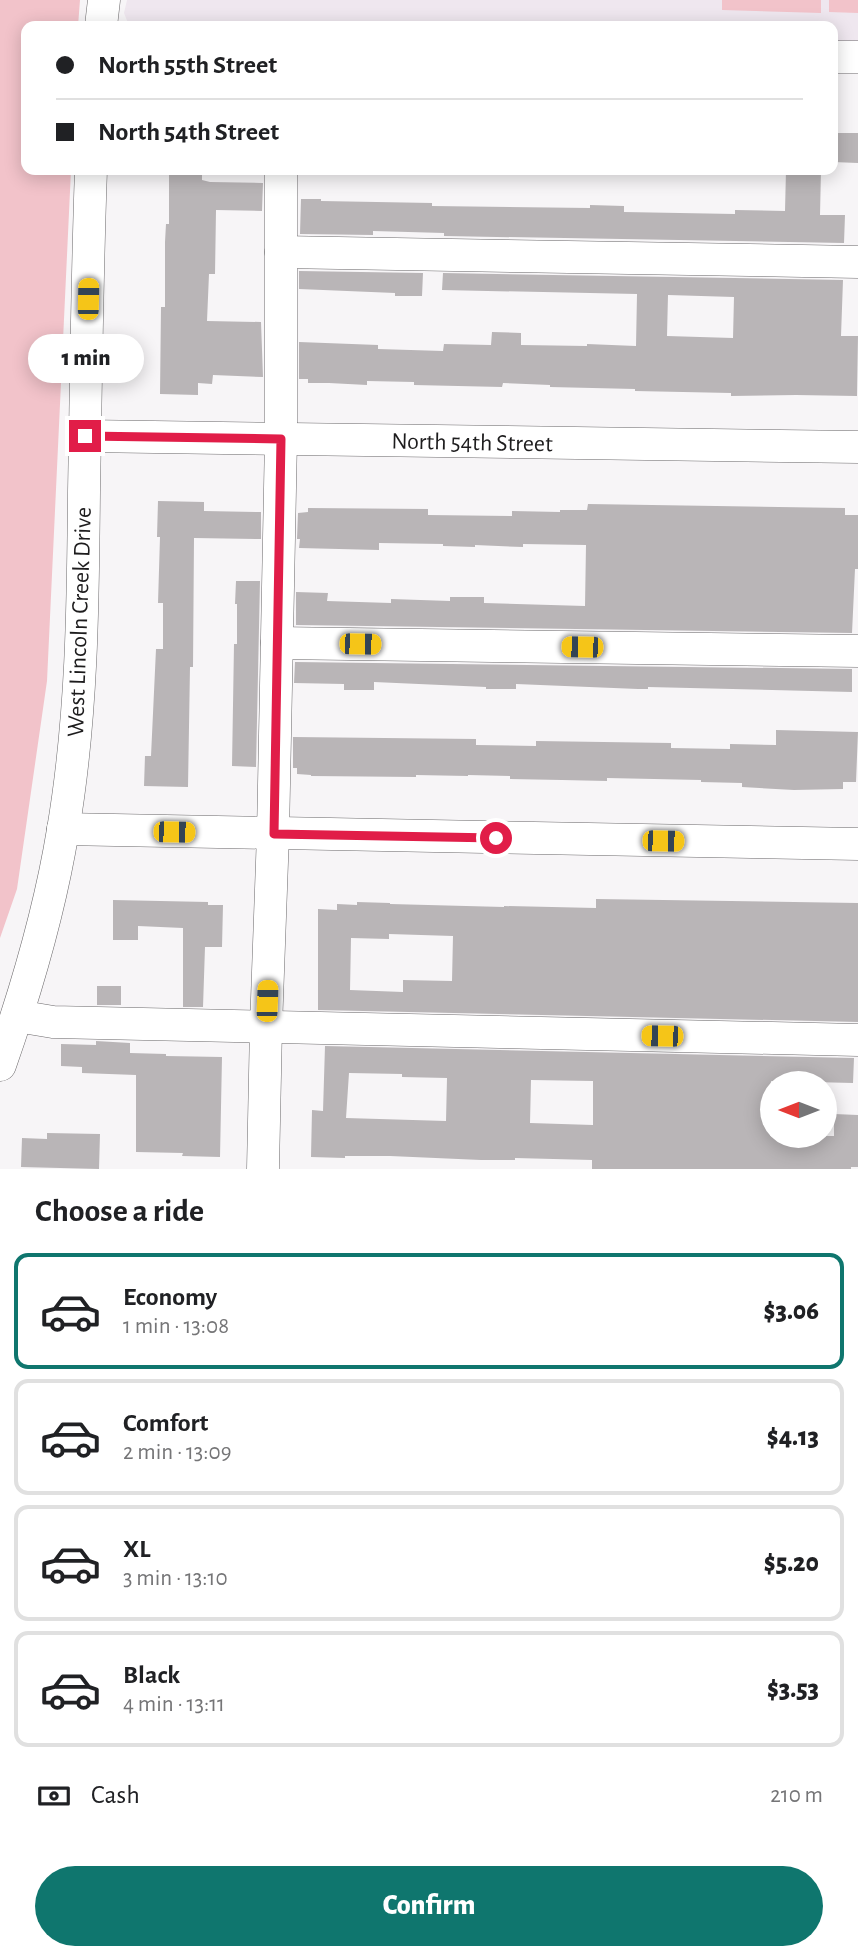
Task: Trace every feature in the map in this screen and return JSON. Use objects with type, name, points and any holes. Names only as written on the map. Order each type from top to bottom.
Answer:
[{"type":"street","points":[[102,21],[104,0]]},
{"type":"street","points":[[838,57],[858,58]]},
{"type":"street","name":"West Lincoln Creek Drive","points":[[0,1065],[41,935],[55,875],[78,710],[82,652],[91,175]]},
{"type":"street","points":[[263,1169],[274,834],[281,439],[281,175]]},
{"type":"street","points":[[281,252],[858,262]]},
{"type":"street","name":"North 54th Street","points":[[85,436],[858,447]]},
{"type":"street","points":[[277,643],[858,651]]},
{"type":"street","points":[[63,829],[858,844]]},
{"type":"street","points":[[17,1016],[53,1022],[858,1040]]},
{"type":"shaded area","points":[[0,0],[80,0],[78,21],[21,21],[21,175],[71,175],[47,681],[17,889],[0,938]]},
{"type":"shaded area","points":[[127,0],[858,0],[858,42],[838,41],[838,21],[127,21],[124,13]]},
{"type":"shaded area","points":[[722,0],[821,0],[821,13],[722,10]]},
{"type":"shaded area","points":[[829,0],[858,0],[858,13],[829,12]]},
{"type":"building","points":[[838,133],[858,133],[858,163],[838,162]]},
{"type":"building","points":[[169,175],[202,175],[202,180],[210,182],[263,183],[262,211],[216,210],[215,274],[209,274],[207,321],[261,322],[263,377],[213,375],[212,384],[198,383],[198,395],[160,394],[161,307],[165,307],[165,242],[166,224],[169,224]]},
{"type":"building","points":[[786,175],[821,175],[820,215],[845,215],[844,243],[444,236],[444,233],[373,231],[373,235],[300,234],[301,199],[432,203],[432,206],[624,206],[624,212],[735,214],[735,210],[785,211]]},
{"type":"building","points":[[299,271],[423,273],[422,296],[299,289]]},
{"type":"building","points":[[443,273],[843,280],[841,336],[858,336],[857,396],[731,396],[731,393],[635,391],[503,383],[502,387],[367,381],[367,385],[308,383],[308,379],[299,379],[299,342],[443,351],[444,344],[491,345],[492,332],[521,333],[521,345],[636,346],[637,294],[442,290]],"holes":[[[668,295],[734,297],[733,338],[667,336]]]},
{"type":"building","points":[[158,501],[204,502],[204,511],[261,512],[261,539],[194,538],[193,667],[190,667],[188,787],[144,786],[145,756],[151,756],[156,649],[163,649],[163,603],[158,603]]},
{"type":"building","points":[[588,504],[845,508],[845,515],[858,515],[858,569],[855,569],[852,633],[296,625],[296,592],[328,593],[327,601],[391,603],[391,599],[450,601],[450,597],[484,597],[484,603],[585,606],[586,545],[523,544],[523,547],[475,547],[379,543],[379,550],[299,548],[298,513],[308,512],[308,508],[428,509],[428,515],[512,516],[512,511],[587,510]]},
{"type":"building","points":[[236,581],[260,581],[256,767],[232,766],[234,644],[237,644]]},
{"type":"building","points":[[295,662],[852,669],[852,692],[516,684],[516,689],[486,689],[374,682],[374,690],[344,690],[344,684],[294,683]]},
{"type":"building","points":[[776,730],[858,732],[856,782],[843,782],[843,789],[794,790],[742,787],[742,783],[701,780],[510,779],[510,776],[468,775],[311,776],[297,774],[297,768],[293,768],[293,737],[476,739],[476,745],[536,746],[536,741],[671,743],[671,748],[730,749],[730,744],[776,745]]},
{"type":"building","points":[[596,899],[858,903],[858,1022],[318,1010],[318,909],[337,910],[337,904],[357,905],[357,902],[596,908]],"holes":[[[389,934],[453,936],[452,981],[403,980],[403,992],[350,990],[351,938],[389,939]]]},
{"type":"building","points":[[113,900],[208,902],[208,905],[223,905],[222,947],[205,947],[203,1007],[183,1007],[183,928],[138,926],[138,940],[113,940]]},
{"type":"building","points":[[97,986],[121,986],[121,1005],[97,1005]]},
{"type":"building","points":[[96,1041],[130,1043],[130,1053],[222,1057],[220,1157],[136,1152],[136,1075],[82,1073],[82,1067],[61,1066],[61,1044],[96,1045]]},
{"type":"building","points":[[325,1046],[854,1058],[853,1083],[837,1083],[837,1071],[760,1071],[760,1148],[837,1148],[837,1114],[858,1115],[858,1167],[592,1169],[592,1160],[311,1157],[312,1110],[323,1111]],"holes":[[[349,1073],[402,1074],[402,1077],[447,1078],[446,1121],[346,1118]],[[531,1080],[593,1081],[593,1125],[530,1123]]]},
{"type":"building","points":[[47,1133],[100,1134],[99,1169],[21,1167],[22,1138],[47,1139]]},
{"type":"route","points":[[85,436],[281,439],[274,834],[496,838]]}]
